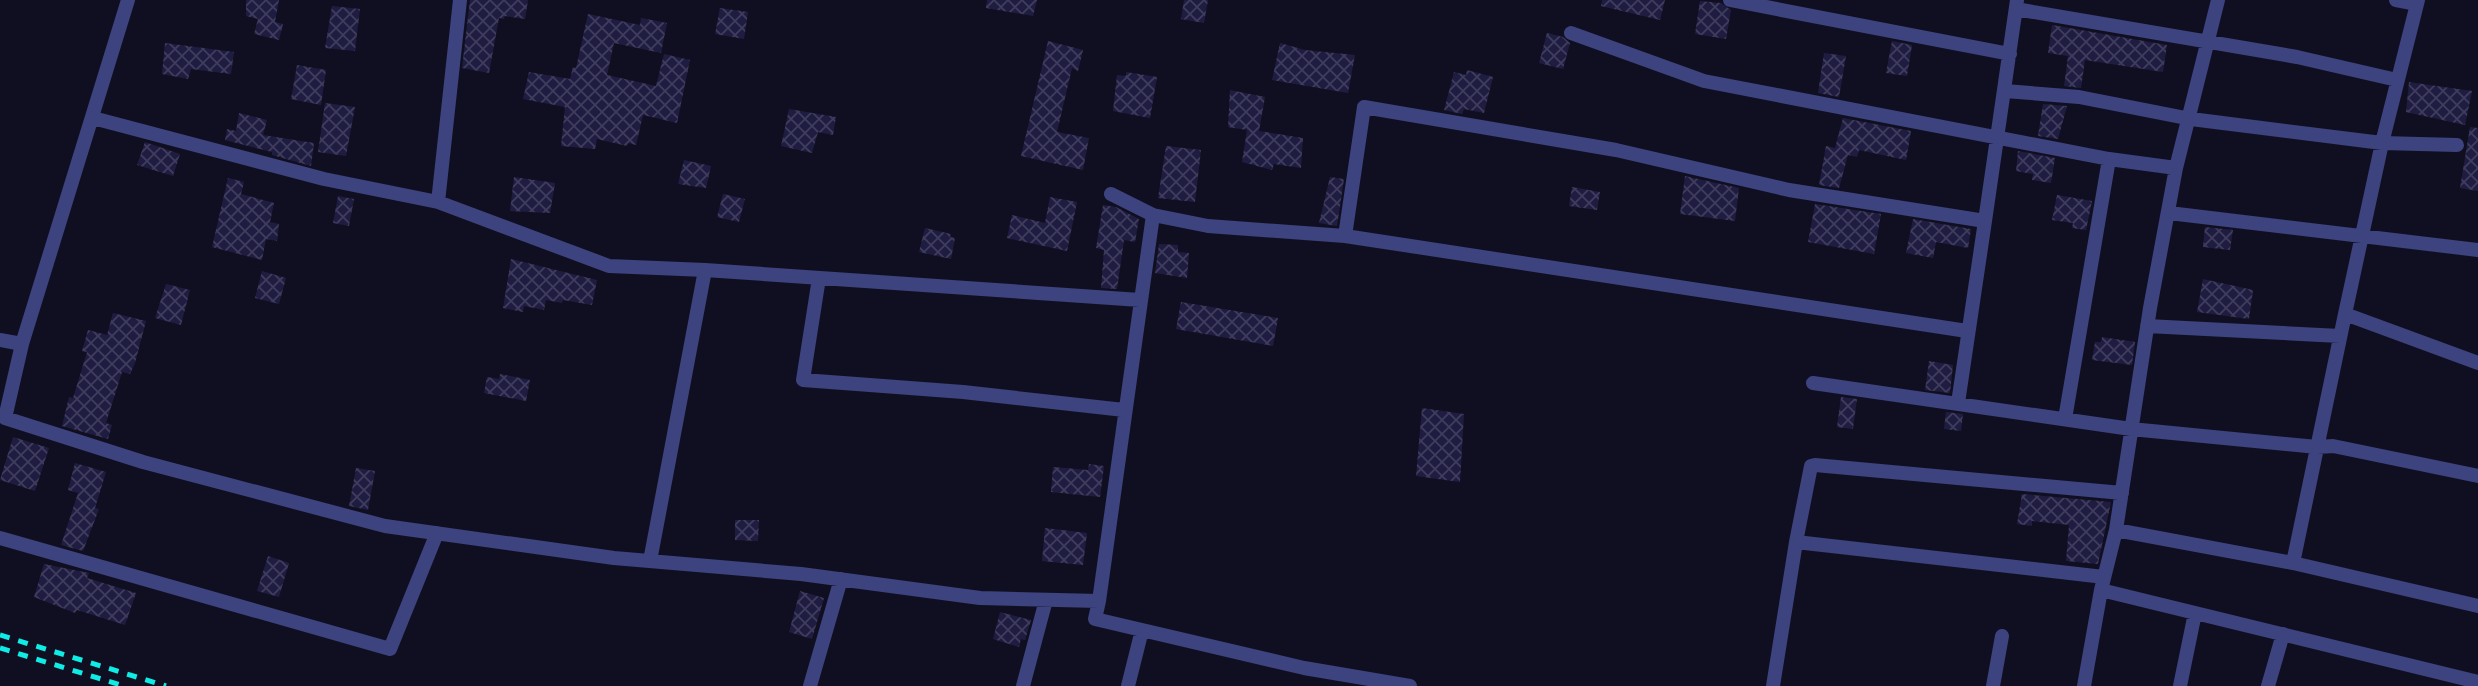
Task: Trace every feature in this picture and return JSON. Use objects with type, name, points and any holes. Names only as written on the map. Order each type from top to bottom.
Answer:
[{"type":"street","points":[[128,0],[22,344],[5,418],[143,462],[385,526],[650,561],[841,579],[980,598],[1099,601]]},
{"type":"street","points":[[438,202],[460,0]]},
{"type":"street","points":[[1730,0],[2010,54]]},
{"type":"street","points":[[2084,686],[2102,584],[2116,530],[2147,326],[2176,168],[2191,119],[2218,0]]},
{"type":"street","points":[[2293,563],[2361,238],[2417,2],[2396,0]]},
{"type":"street","points":[[1958,403],[1967,331],[1999,138],[2016,5],[2297,57],[2397,80]]},
{"type":"street","points":[[1571,33],[1704,81],[2109,159],[2176,168]]},
{"type":"street","points":[[2005,91],[2079,97],[2191,119],[2382,144],[2457,145]]},
{"type":"street","points":[[1345,236],[1364,107],[1616,150],[1789,190],[1985,221]]},
{"type":"street","points":[[93,118],[324,179],[438,202],[608,266],[705,270],[1140,300]]},
{"type":"street","points":[[2065,419],[2109,159]]},
{"type":"street","points":[[1111,194],[1153,215],[1208,226],[1345,236],[1967,331]]},
{"type":"street","points":[[2169,213],[2361,238],[2430,242],[2478,250]]},
{"type":"street","points":[[1153,215],[1095,619],[1304,667],[1410,686]]},
{"type":"street","points":[[650,561],[705,270]]},
{"type":"street","points":[[819,278],[803,380],[963,393],[1124,411]]},
{"type":"street","points":[[2345,314],[2478,363]]},
{"type":"street","points":[[2147,326],[2340,336]]},
{"type":"street","points":[[0,340],[22,344]]},
{"type":"street","points":[[1813,383],[2132,429],[2317,447],[2333,446],[2478,476]]},
{"type":"street","points":[[1773,686],[1811,466],[2122,493]]},
{"type":"street","points":[[2116,530],[2293,563],[2478,607]]},
{"type":"street","points":[[0,538],[390,649],[437,533]]},
{"type":"street","points":[[1796,542],[2102,584],[2195,613],[2478,682]]},
{"type":"street","points":[[810,686],[841,579]]},
{"type":"street","points":[[1023,686],[1046,600]]},
{"type":"street","points":[[2180,686],[2195,613]]},
{"type":"street","points":[[1128,686],[1142,630]]},
{"type":"street","points":[[2268,686],[2283,634]]},
{"type":"street","points":[[1993,686],[2002,636]]},
{"type":"building","points":[[246,0],[279,0],[275,22],[283,24],[279,40],[254,34],[258,19],[246,16]]},
{"type":"building","points":[[470,0],[528,0],[525,19],[505,16],[504,19],[499,18],[489,73],[462,68]]},
{"type":"building","points":[[987,0],[1037,0],[1033,16],[986,8]]},
{"type":"building","points":[[1184,0],[1208,0],[1204,23],[1181,19]]},
{"type":"building","points":[[1602,0],[1665,0],[1660,20],[1601,6]]},
{"type":"building","points":[[1700,1],[1721,3],[1731,10],[1726,39],[1695,34]]},
{"type":"building","points":[[332,6],[360,9],[355,51],[325,48]]},
{"type":"building","points":[[720,8],[748,12],[744,39],[715,34]]},
{"type":"building","points":[[588,14],[640,25],[641,18],[667,23],[661,53],[614,43],[607,75],[656,86],[664,54],[690,60],[677,123],[643,115],[636,145],[628,143],[627,146],[597,139],[595,149],[561,146],[565,107],[523,99],[529,72],[570,79],[573,67],[576,68]]},
{"type":"building","points":[[2052,25],[2167,45],[2163,72],[2085,60],[2081,88],[2064,86],[2068,56],[2048,53]]},
{"type":"building","points":[[1547,33],[1563,37],[1570,43],[1563,69],[1539,63]]},
{"type":"building","points":[[1048,41],[1083,50],[1078,71],[1072,68],[1057,132],[1089,138],[1083,170],[1021,156]]},
{"type":"building","points":[[1892,41],[1912,45],[1907,76],[1886,73]]},
{"type":"building","points":[[165,43],[234,52],[231,74],[191,69],[188,79],[162,74]]},
{"type":"building","points":[[1280,43],[1305,50],[1355,55],[1348,93],[1272,80]]},
{"type":"building","points":[[1824,53],[1846,56],[1839,97],[1818,93]]},
{"type":"building","points":[[297,65],[326,70],[321,105],[291,99]]},
{"type":"building","points":[[1467,70],[1493,77],[1484,113],[1464,109],[1462,114],[1444,110],[1454,72],[1466,75]]},
{"type":"building","points":[[1126,72],[1157,77],[1150,118],[1113,111],[1117,75],[1126,76]]},
{"type":"building","points":[[2409,82],[2472,91],[2465,125],[2406,112]]},
{"type":"building","points":[[1230,90],[1265,97],[1259,131],[1303,138],[1301,168],[1274,164],[1272,170],[1242,162],[1247,130],[1228,127]]},
{"type":"building","points":[[325,103],[355,107],[346,156],[318,152]]},
{"type":"building","points":[[2043,104],[2067,106],[2058,139],[2038,136]]},
{"type":"building","points":[[789,109],[836,117],[833,135],[818,132],[812,153],[781,146]]},
{"type":"building","points":[[239,113],[267,120],[263,135],[314,143],[311,166],[272,155],[272,152],[225,140],[227,129],[236,131]]},
{"type":"building","points":[[1843,118],[1911,131],[1906,160],[1859,150],[1857,157],[1848,155],[1839,188],[1819,185],[1826,146],[1835,148]]},
{"type":"building","points":[[2470,127],[2478,128],[2478,191],[2460,188]]},
{"type":"building","points":[[145,142],[180,154],[173,176],[137,165]]},
{"type":"building","points":[[1166,146],[1201,150],[1195,202],[1158,198]]},
{"type":"building","points":[[2018,151],[2055,158],[2051,183],[2032,180],[2033,174],[2016,171]]},
{"type":"building","points":[[684,160],[711,166],[706,188],[678,184]]},
{"type":"building","points":[[1685,176],[1739,188],[1735,221],[1680,214]]},
{"type":"building","points":[[514,177],[555,183],[550,213],[510,211]]},
{"type":"building","points":[[1330,177],[1344,179],[1337,226],[1319,223]]},
{"type":"building","points":[[228,178],[244,182],[241,194],[274,203],[270,222],[279,224],[277,241],[266,239],[262,260],[212,247]]},
{"type":"building","points":[[1572,187],[1600,192],[1597,210],[1569,206]]},
{"type":"building","points":[[723,194],[745,199],[739,222],[717,217]]},
{"type":"building","points":[[2057,195],[2092,201],[2086,230],[2072,228],[2073,223],[2052,220]]},
{"type":"building","points":[[338,196],[354,199],[349,226],[333,223]]},
{"type":"building","points":[[1050,197],[1077,202],[1067,251],[1007,238],[1012,215],[1045,223]]},
{"type":"building","points":[[1815,204],[1881,214],[1874,254],[1808,242]]},
{"type":"building","points":[[1103,205],[1116,207],[1139,219],[1135,242],[1124,240],[1117,289],[1101,288],[1104,250],[1096,248]]},
{"type":"building","points":[[1913,219],[1971,229],[1968,248],[1936,242],[1933,258],[1906,253]]},
{"type":"building","points":[[2205,227],[2233,230],[2230,250],[2203,247]]},
{"type":"building","points":[[925,228],[951,234],[950,237],[955,238],[951,259],[919,252]]},
{"type":"building","points":[[1159,244],[1178,245],[1178,252],[1189,253],[1187,278],[1155,273]]},
{"type":"building","points":[[511,259],[597,280],[592,305],[546,300],[544,310],[524,306],[523,312],[503,308]]},
{"type":"building","points":[[262,271],[286,278],[279,304],[255,298]]},
{"type":"building","points":[[2203,279],[2253,290],[2249,319],[2197,312]]},
{"type":"building","points":[[166,284],[190,290],[181,325],[155,318]]},
{"type":"building","points":[[1181,302],[1278,318],[1273,346],[1176,329]]},
{"type":"building","points":[[113,313],[146,321],[130,374],[122,372],[106,423],[112,425],[108,439],[62,426],[69,397],[73,398],[87,352],[82,351],[88,330],[107,335]]},
{"type":"building","points":[[2102,337],[2135,342],[2132,365],[2092,360],[2095,342],[2101,342]]},
{"type":"building","points":[[1929,361],[1953,365],[1950,393],[1925,390]]},
{"type":"building","points":[[500,374],[530,380],[526,401],[484,393],[487,377],[499,379]]},
{"type":"building","points":[[1841,397],[1857,399],[1853,429],[1837,427]]},
{"type":"building","points":[[1422,408],[1464,414],[1460,482],[1416,476]]},
{"type":"building","points":[[1946,412],[1963,414],[1961,431],[1944,429]]},
{"type":"building","points":[[13,437],[49,448],[35,491],[0,480]]},
{"type":"building","points":[[75,463],[106,472],[95,508],[99,509],[83,551],[61,545],[78,493],[68,490]]},
{"type":"building","points":[[1089,464],[1104,466],[1100,497],[1051,492],[1053,467],[1088,470]]},
{"type":"building","points":[[356,468],[375,471],[368,510],[349,506]]},
{"type":"building","points":[[2022,494],[2111,502],[2098,564],[2066,561],[2069,525],[2032,521],[2032,526],[2017,524]]},
{"type":"building","points":[[735,520],[759,520],[758,541],[735,540]]},
{"type":"building","points":[[1045,528],[1087,533],[1083,565],[1042,561]]},
{"type":"building","points":[[268,556],[289,563],[279,597],[257,591]]},
{"type":"building","points":[[44,564],[89,573],[87,578],[136,593],[125,625],[77,610],[75,613],[34,597]]},
{"type":"building","points":[[800,591],[824,598],[812,639],[789,632]]},
{"type":"building","points":[[1000,612],[1031,620],[1025,640],[1021,639],[1019,647],[993,639]]},
{"type":"railway","points":[[0,635],[166,686]]},
{"type":"railway","points":[[0,648],[124,686]]}]
